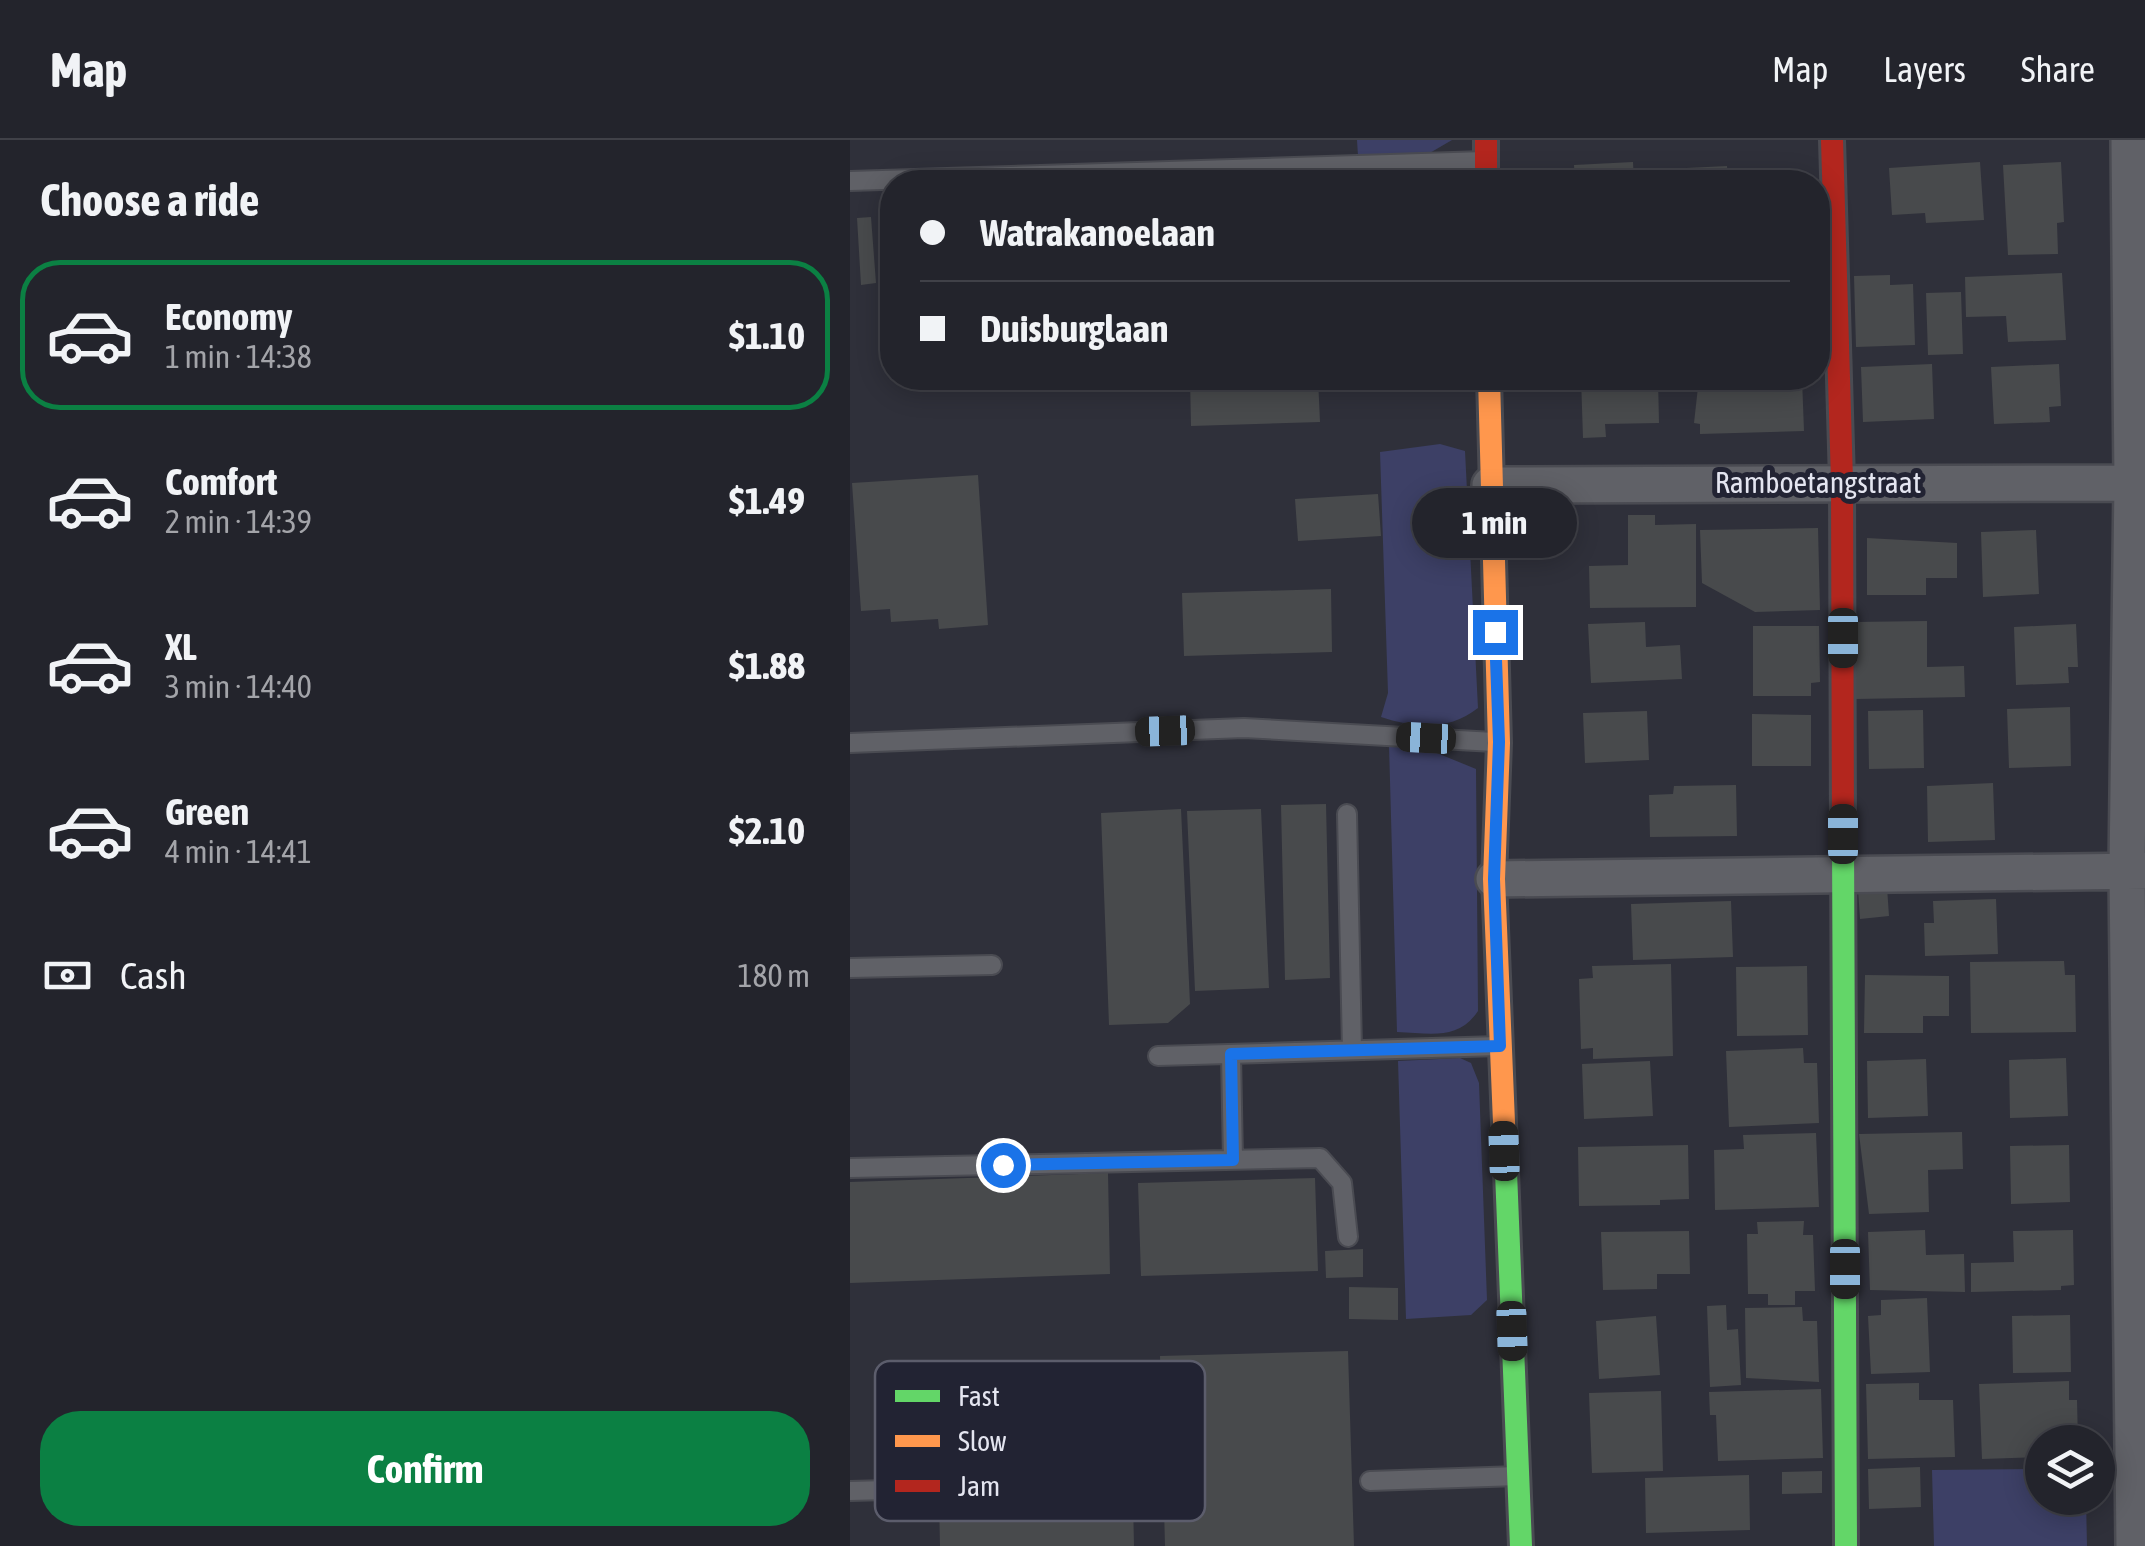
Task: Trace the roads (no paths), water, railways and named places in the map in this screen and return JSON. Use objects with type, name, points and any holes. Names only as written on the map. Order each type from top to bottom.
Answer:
[{"type":"street","points":[[1832,140],[1842,482],[1846,1546]]},
{"type":"street","points":[[2130,140],[2138,482],[2134,1546]]},
{"type":"street","points":[[1489,390],[1499,742],[1494,879],[1521,1546]]},
{"type":"street","name":"Ramboetangstraat","points":[[1490,485],[2138,482]]},
{"type":"street","points":[[1494,879],[2136,870]]},
{"type":"lane","points":[[1200,170],[1486,161]]},
{"type":"lane","points":[[850,181],[880,180]]},
{"type":"lane","points":[[850,743],[1244,728],[1499,742]]},
{"type":"lane","points":[[1346,814],[1352,1050]]},
{"type":"lane","points":[[850,968],[992,964]]},
{"type":"lane","points":[[1158,1056],[1500,1046]]},
{"type":"lane","points":[[1231,1054],[1233,1160]]},
{"type":"lane","points":[[850,1168],[1320,1158],[1342,1182],[1348,1237]]},
{"type":"lane","points":[[1370,1481],[1518,1476]]},
{"type":"lane","points":[[850,1490],[875,1489]]}]
